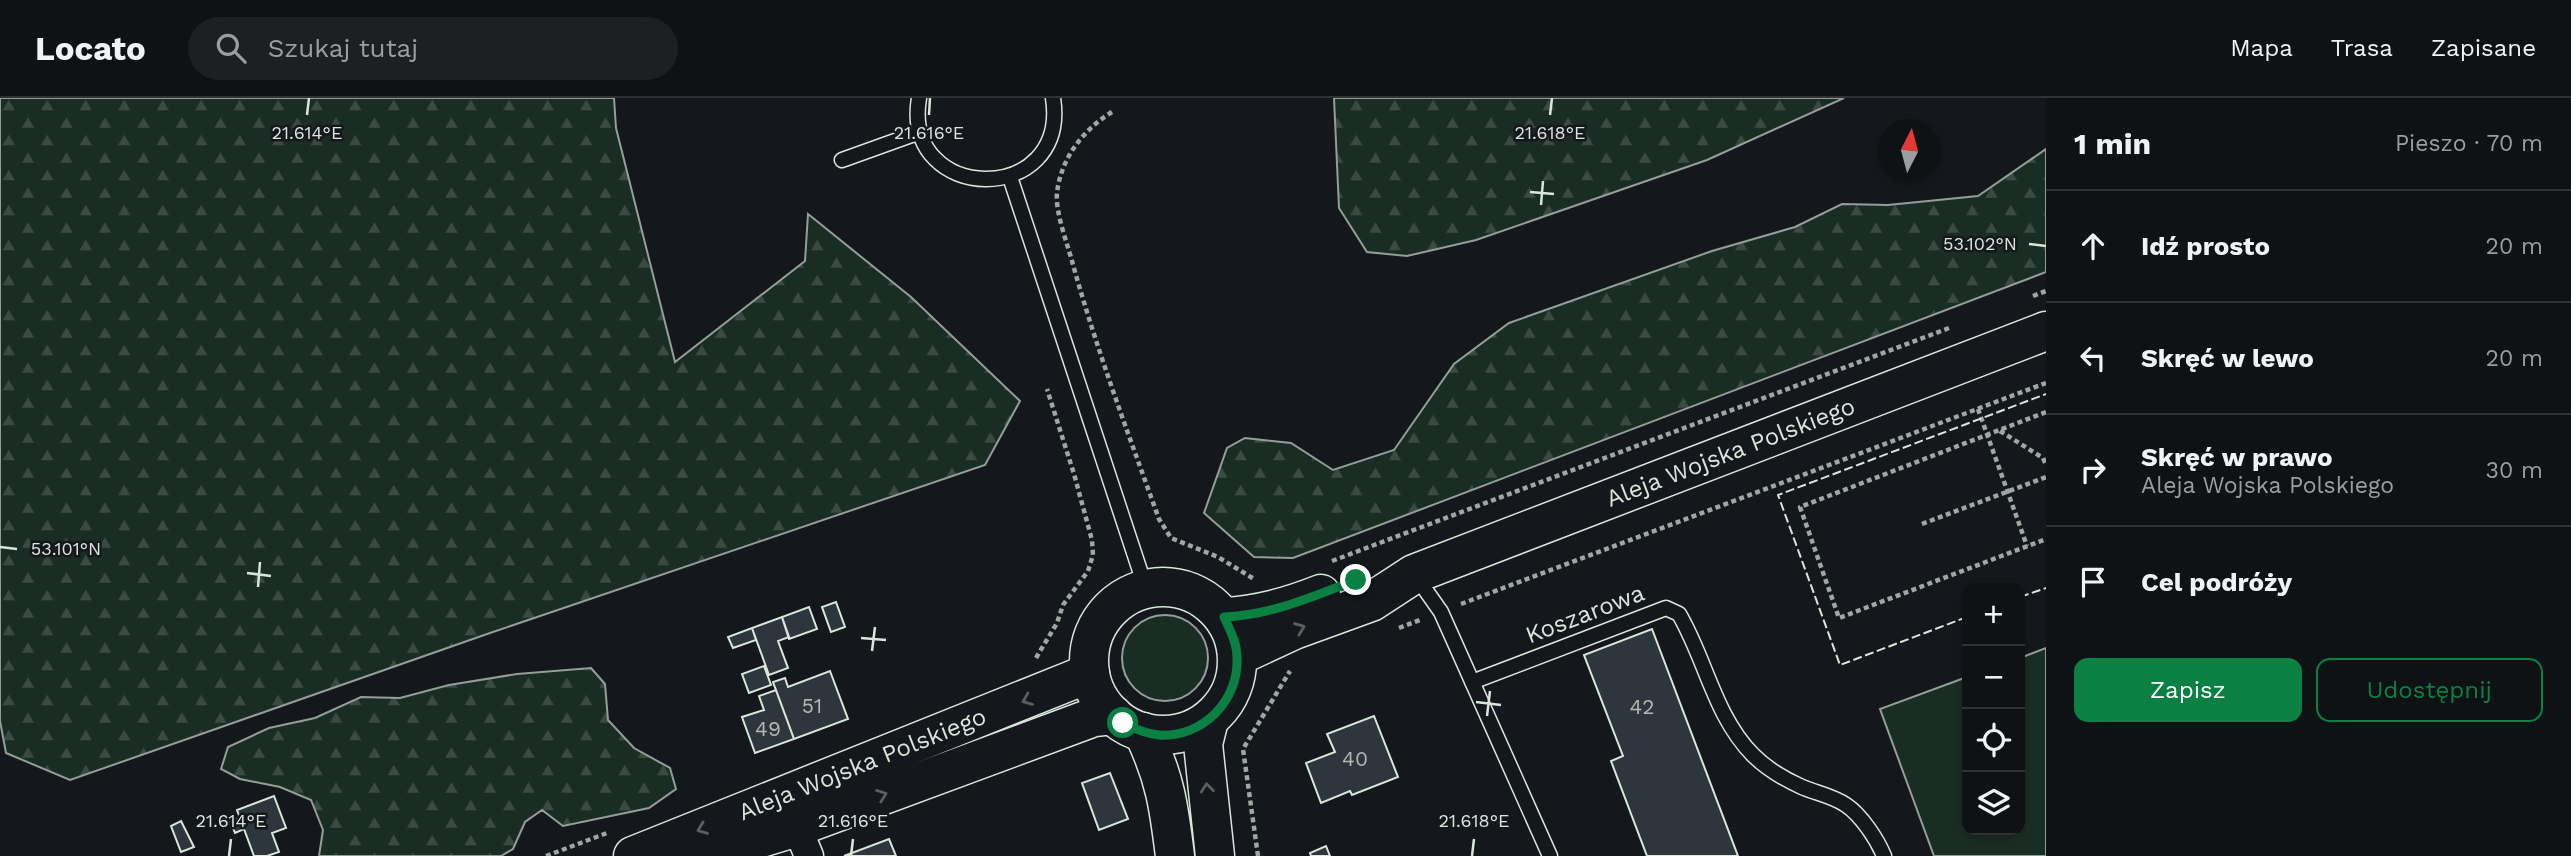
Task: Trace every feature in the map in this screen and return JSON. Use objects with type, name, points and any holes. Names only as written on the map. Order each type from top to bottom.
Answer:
[{"type":"main road","name":"Aleja Wojska Polskiego","points":[[1238,656],[1371,602],[1414,574],[2046,331]]},
{"type":"main road","name":"Aleja Wojska Polskiego","points":[[1224,617],[1250,616],[1284,608],[1356,580],[1414,574]]},
{"type":"main road","points":[[1128,724],[1160,735],[1178,734],[1194,729],[1209,720],[1222,707],[1231,691],[1237,673],[1238,656],[1234,638],[1224,617],[1208,602],[1188,591],[1166,587],[1146,589],[1127,596],[1101,620],[1089,655],[1095,691],[1156,757],[1166,789],[1175,856]]},
{"type":"main road","name":"Aleja Wojska Polskiego","points":[[633,856],[1090,673]]},
{"type":"main road","name":"Aleja Wojska Polskiego","points":[[702,856],[803,841],[1054,731],[1094,717],[1128,724]]},
{"type":"main road","points":[[1209,720],[1203,744],[1216,856]]},
{"type":"lane","points":[[919,98],[917,111],[920,132],[927,148],[939,163],[954,173],[990,181],[1010,177],[1027,167],[1042,152],[1052,133],[1055,112],[1053,98]]},
{"type":"lane","points":[[842,160],[920,132]]},
{"type":"lane","points":[[1010,177],[1146,589]]},
{"type":"lane","points":[[1414,574],[1441,612],[1550,856]]},
{"type":"lane","name":"Koszarowa","points":[[1472,682],[1666,608],[1679,614],[1710,689],[1728,723],[1752,755],[1782,776],[1847,805],[1862,821],[1884,856]]},
{"type":"path","points":[[1112,112],[1096,122],[1079,141],[1063,168],[1057,195],[1087,315],[1158,519],[1171,538],[1218,557],[1260,582]]},
{"type":"path","points":[[2033,296],[2046,291]]},
{"type":"path","points":[[1329,562],[1955,326]]},
{"type":"path","points":[[1393,630],[2046,383]]},
{"type":"path","points":[[1978,408],[2027,546]]},
{"type":"path","points":[[2046,412],[1800,506],[1839,618],[2046,538]]},
{"type":"path","points":[[1999,430],[2043,458],[2046,466]]},
{"type":"path","points":[[1923,524],[2046,477]]},
{"type":"path","points":[[1258,856],[1243,749],[1291,669],[1300,665]]},
{"type":"green space","points":[[0,98],[614,98],[616,128],[675,362],[805,261],[808,214],[911,297],[1020,401],[985,465],[490,633],[70,780],[6,753],[0,721]]},
{"type":"green space","points":[[1334,98],[1844,98],[1707,160],[1476,240],[1407,256],[1367,252],[1339,208]]},
{"type":"green space","points":[[2046,149],[2046,272],[1293,558],[1254,557],[1204,513],[1227,448],[1245,438],[1291,443],[1333,470],[1394,450],[1454,364],[1509,323],[1712,251],[1795,227],[1842,204],[1888,205],[1978,196]]},
{"type":"green space","points":[[1157,615],[1173,615],[1196,627],[1205,641],[1208,658],[1205,675],[1196,689],[1173,701],[1157,701],[1141,694],[1129,682],[1122,666],[1122,650],[1129,634],[1141,622]]},
{"type":"green space","points":[[2046,648],[2046,856],[1934,856],[1880,709],[1962,679],[1962,835],[2025,835],[2025,656]]},
{"type":"green space","points":[[591,668],[605,684],[608,720],[634,748],[670,768],[676,789],[649,808],[563,826],[542,810],[525,822],[513,849],[501,856],[319,856],[323,830],[311,800],[280,787],[240,779],[221,769],[228,747],[269,728],[315,718],[361,697],[400,698],[449,685],[517,674]]},
{"type":"building","points":[[836,602],[845,627],[831,632],[822,607]]},
{"type":"building","points":[[809,607],[817,629],[789,639],[782,617]]},
{"type":"building","points":[[782,617],[789,637],[778,641],[788,668],[769,675],[752,628]]},
{"type":"building","points":[[752,628],[756,640],[733,648],[728,637]]},
{"type":"building","points":[[1652,629],[1738,856],[1647,856],[1611,761],[1623,756],[1584,655]]},
{"type":"building","points":[[764,666],[771,685],[749,693],[742,674]]},
{"type":"building","points":[[830,671],[848,719],[794,739],[773,682],[785,678],[788,687]]},
{"type":"building","points":[[776,690],[794,739],[755,753],[742,717],[764,710],[759,696]]},
{"type":"building","points":[[1374,716],[1398,777],[1352,795],[1350,791],[1321,803],[1306,763],[1335,752],[1327,734]]},
{"type":"building","points":[[1110,773],[1128,819],[1099,830],[1082,783]]},
{"type":"building","points":[[274,796],[286,828],[272,833],[279,852],[254,856],[244,829],[235,833],[230,821],[240,818],[237,810]]},
{"type":"building","points":[[181,821],[194,847],[181,852],[171,826]]},
{"type":"building","points":[[889,839],[896,856],[844,856]]},
{"type":"building","points":[[1326,846],[1330,856],[1311,856],[1310,853]]},
{"type":"fence","points":[[1962,619],[1840,665],[1778,495],[2046,394]]},
{"type":"fence","points":[[2025,595],[2046,588]]},
{"type":"route","points":[[1123,723],[1143,732],[1160,735],[1178,734],[1209,720],[1222,707],[1237,673],[1238,656],[1234,638],[1224,617],[1250,616],[1284,608],[1356,580]]}]
